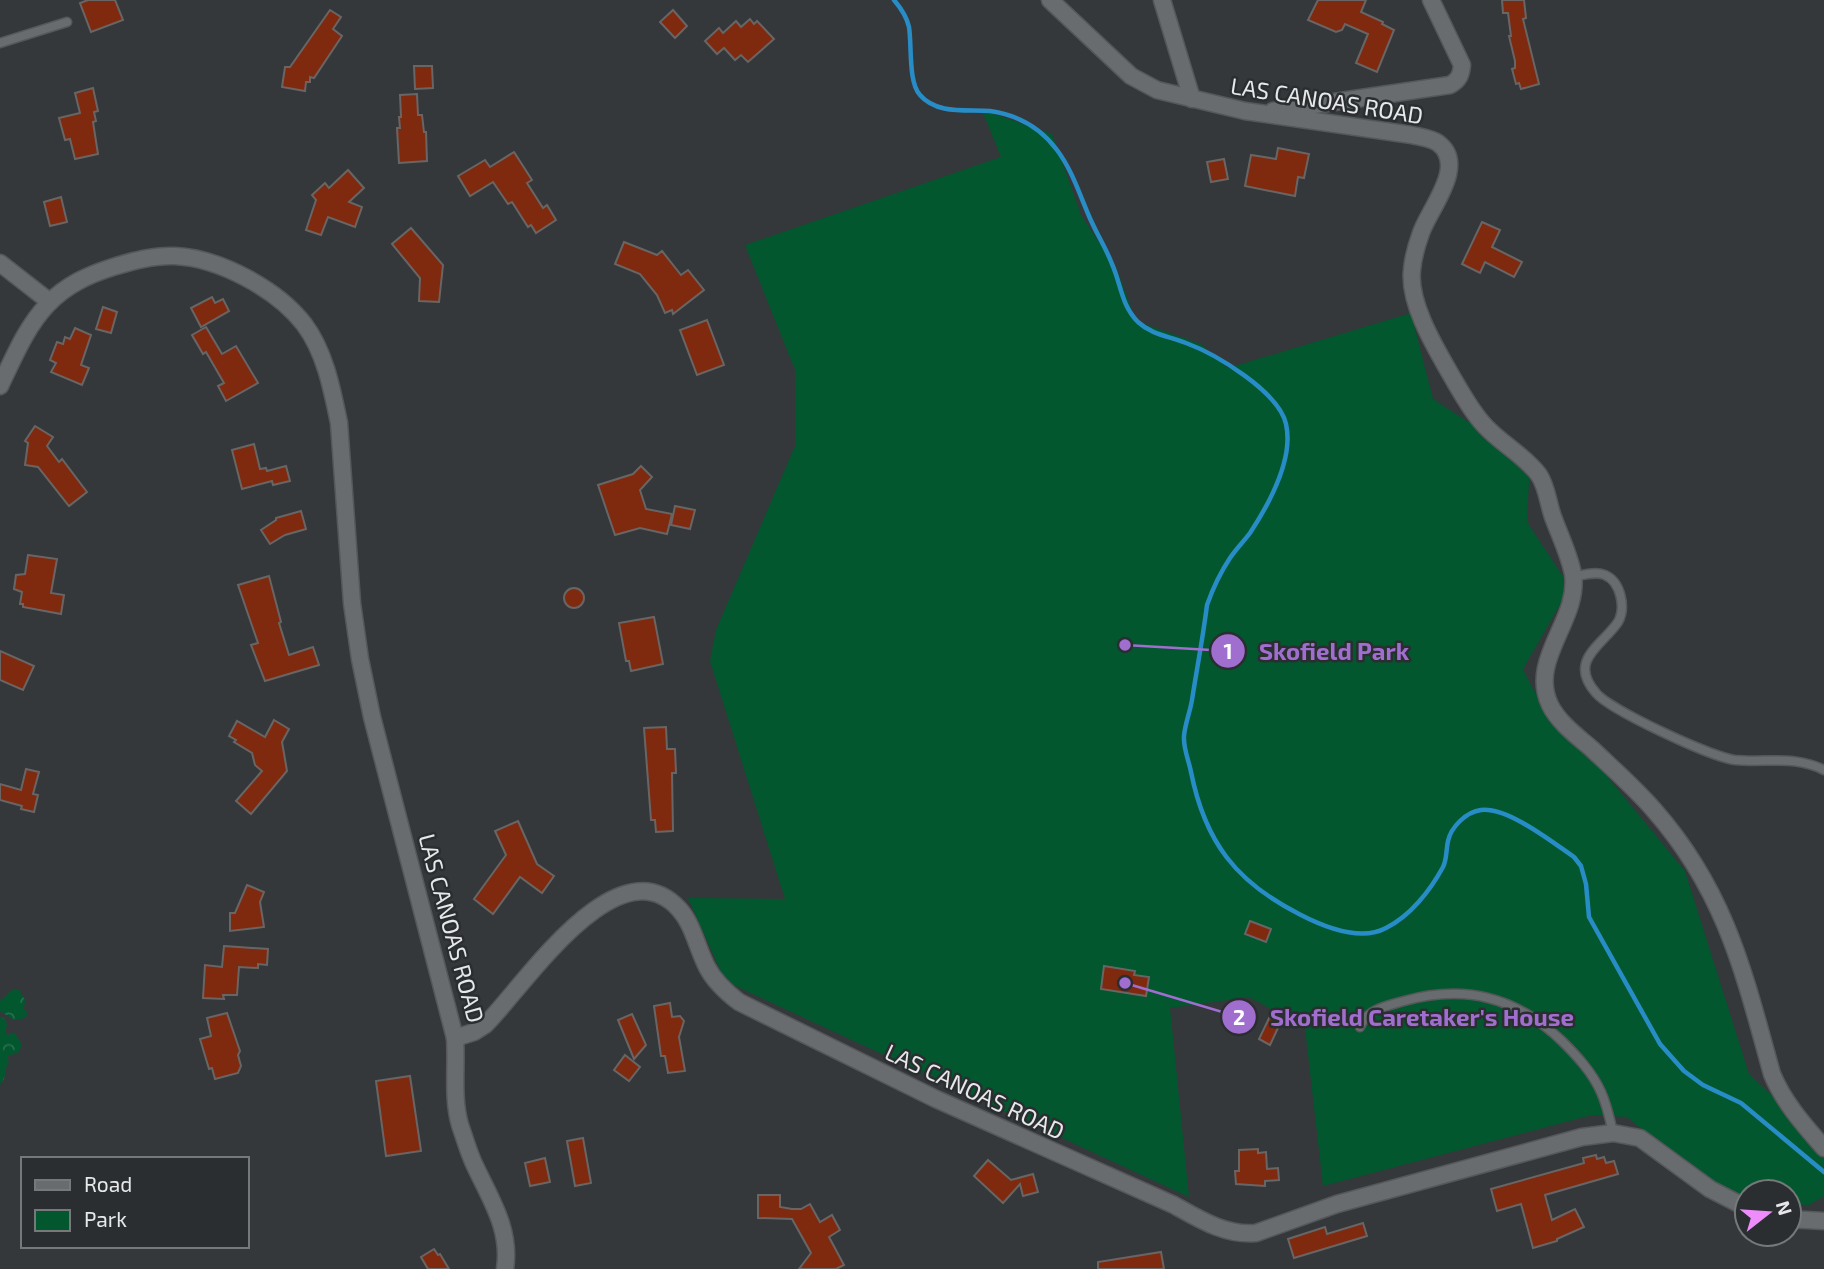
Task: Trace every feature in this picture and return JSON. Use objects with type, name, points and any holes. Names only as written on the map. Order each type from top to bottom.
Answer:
[{"type":"street","name":"LAS CANOAS ROAD","points":[[1051,0],[1131,76],[1157,90],[1257,113],[1412,135],[1438,143],[1444,150],[1449,165],[1447,181],[1422,231],[1412,271],[1418,307],[1440,356],[1462,395],[1486,428],[1539,476],[1567,552],[1573,577],[1571,603],[1545,671],[1548,699],[1563,723],[1644,798],[1690,857],[1710,889],[1740,958],[1779,1091],[1794,1114],[1824,1148]]},
{"type":"street","points":[[1162,0],[1192,99]]},
{"type":"street","points":[[1257,113],[1450,85],[1457,81],[1462,65],[1431,0]]},
{"type":"street","name":"LAS CANOAS ROAD","points":[[0,386],[22,340],[36,317],[50,302],[92,274],[154,257],[192,258],[253,280],[290,308],[317,345],[339,423],[352,603],[369,706],[455,1038],[485,1025],[571,928],[591,911],[622,895],[638,892],[663,896],[681,912],[711,974],[738,1002],[936,1099],[1174,1205],[1212,1225],[1242,1234],[1256,1233],[1337,1204],[1423,1180],[1582,1137],[1614,1133],[1640,1138],[1710,1189],[1733,1201]]},
{"type":"street","points":[[0,262],[50,302]]},
{"type":"street","points":[[455,1038],[460,1122],[474,1165],[502,1224],[506,1240],[505,1269]]},
{"type":"street","points":[[1803,1220],[1824,1221]]},
{"type":"lane","points":[[0,43],[67,22]]},
{"type":"lane","points":[[1573,577],[1595,573],[1604,575],[1612,580],[1622,599],[1619,620],[1594,647],[1587,660],[1588,682],[1602,700],[1704,752],[1735,760],[1798,761],[1824,770]]},
{"type":"lane","points":[[1360,1027],[1373,1011],[1430,995],[1462,994],[1500,1000],[1535,1018],[1584,1065],[1604,1098],[1614,1133]]},
{"type":"green space","points":[[982,110],[1052,134],[1081,215],[1117,270],[1136,321],[1201,344],[1228,368],[1411,313],[1433,399],[1530,462],[1527,522],[1570,587],[1523,669],[1545,708],[1577,740],[1685,871],[1749,1074],[1824,1145],[1824,1196],[1809,1205],[1803,1205],[1803,1178],[1733,1178],[1733,1199],[1725,1198],[1627,1117],[1592,1115],[1323,1186],[1305,1028],[1249,997],[1170,1008],[1189,1197],[725,981],[688,898],[785,899],[710,661],[716,630],[795,446],[795,370],[745,245],[1001,157]]},
{"type":"green space","points":[[14,989],[19,990],[25,1000],[24,1009],[28,1014],[25,1018],[14,1020],[0,1011],[0,999],[3,1000]]},
{"type":"green space","points":[[0,1017],[5,1019],[7,1024],[5,1033],[8,1035],[14,1032],[22,1045],[18,1053],[7,1056],[9,1061],[0,1085]]},
{"type":"building","points":[[88,0],[115,0],[123,20],[91,32],[80,3]]},
{"type":"building","points":[[1318,0],[1366,0],[1361,12],[1394,30],[1377,72],[1356,63],[1368,34],[1345,24],[1342,30],[1336,32],[1308,20]]},
{"type":"building","points":[[1502,0],[1524,0],[1526,18],[1523,19],[1539,84],[1521,89],[1519,83],[1516,84],[1512,69],[1515,68],[1515,61],[1509,36],[1508,13],[1503,13]]},
{"type":"building","points":[[330,10],[341,17],[333,29],[342,36],[314,78],[310,77],[310,82],[306,82],[305,91],[282,87],[285,67],[290,67]]},
{"type":"building","points":[[673,10],[687,26],[675,38],[660,22]]},
{"type":"building","points":[[750,19],[754,24],[757,21],[774,39],[748,62],[741,55],[735,60],[724,48],[717,54],[705,41],[719,28],[723,33],[736,21],[741,27]]},
{"type":"building","points":[[414,66],[432,66],[433,88],[415,89]]},
{"type":"building","points":[[93,88],[98,111],[94,112],[96,121],[93,122],[98,154],[75,159],[70,139],[65,140],[59,118],[80,113],[75,93]]},
{"type":"building","points":[[417,94],[418,115],[422,115],[426,132],[427,161],[399,163],[397,128],[400,128],[401,117],[400,95]]},
{"type":"building","points":[[1278,148],[1309,154],[1304,178],[1298,177],[1295,196],[1245,186],[1251,155],[1276,159]]},
{"type":"building","points":[[514,152],[532,180],[527,183],[543,208],[547,205],[556,220],[536,233],[531,225],[528,227],[512,202],[508,204],[493,182],[470,196],[458,176],[485,160],[490,167]]},
{"type":"building","points":[[1224,159],[1228,179],[1211,182],[1207,162]]},
{"type":"building","points":[[348,170],[364,188],[349,202],[362,207],[355,227],[328,217],[321,235],[306,230],[316,200],[312,195],[325,183],[329,188]]},
{"type":"building","points":[[61,197],[67,222],[50,226],[44,202]]},
{"type":"building","points":[[1482,222],[1500,230],[1492,247],[1522,262],[1514,277],[1485,262],[1480,273],[1462,264]]},
{"type":"building","points":[[411,228],[443,265],[439,302],[419,301],[420,278],[392,244]]},
{"type":"building","points":[[624,242],[657,255],[662,251],[681,275],[688,270],[704,290],[673,314],[672,310],[665,313],[657,295],[640,274],[615,264]]},
{"type":"building","points":[[212,297],[215,303],[223,299],[229,311],[201,327],[191,308]]},
{"type":"building","points":[[103,307],[117,312],[111,333],[96,329]]},
{"type":"building","points":[[707,320],[724,365],[697,375],[680,330]]},
{"type":"building","points":[[206,327],[222,354],[236,346],[258,383],[226,401],[218,386],[224,383],[206,352],[203,354],[192,335]]},
{"type":"building","points":[[75,328],[91,335],[81,365],[89,368],[82,385],[51,372],[56,363],[50,360],[57,342],[63,344],[65,337],[70,339]]},
{"type":"building","points":[[35,426],[53,437],[47,446],[59,462],[62,459],[87,492],[69,506],[38,467],[25,465],[28,443],[25,441]]},
{"type":"building","points":[[254,444],[260,469],[266,468],[267,471],[286,466],[290,481],[273,485],[272,481],[242,489],[232,450]]},
{"type":"building","points":[[641,466],[652,477],[640,490],[646,509],[672,514],[667,534],[640,528],[615,535],[598,485],[633,474]]},
{"type":"building","points":[[675,506],[695,510],[690,529],[671,525]]},
{"type":"building","points":[[301,511],[306,529],[285,535],[270,544],[261,530],[276,518]]},
{"type":"building","points":[[28,555],[57,559],[51,593],[64,595],[61,614],[23,607],[23,604],[20,604],[22,592],[14,589],[16,575],[25,574]]},
{"type":"building","points":[[269,576],[289,655],[313,647],[319,665],[265,681],[251,645],[258,643],[238,585]]},
{"type":"building","points":[[574,588],[581,591],[584,598],[581,605],[574,608],[567,605],[564,598],[567,591]]},
{"type":"building","points":[[654,617],[663,664],[631,671],[629,661],[626,661],[619,623]]},
{"type":"building","points":[[0,651],[34,666],[23,690],[0,680]]},
{"type":"building","points":[[274,720],[289,729],[282,742],[287,771],[251,814],[236,801],[262,771],[255,765],[252,753],[229,736],[237,721],[265,737]]},
{"type":"building","points":[[666,727],[667,749],[675,749],[676,773],[672,773],[673,831],[656,832],[655,820],[651,820],[644,728]]},
{"type":"building","points":[[26,769],[39,772],[33,794],[38,795],[34,812],[0,800],[0,784],[21,790]]},
{"type":"building","points":[[518,821],[537,864],[554,876],[542,893],[520,877],[493,914],[474,899],[506,855],[495,831]]},
{"type":"building","points":[[247,885],[264,892],[260,902],[264,927],[230,931],[230,913],[235,913]]},
{"type":"building","points":[[1250,921],[1271,929],[1266,942],[1245,934]]},
{"type":"building","points":[[224,946],[268,949],[267,965],[258,964],[258,968],[239,967],[237,995],[223,995],[224,999],[203,998],[205,965],[222,967]]},
{"type":"building","points":[[1104,966],[1135,971],[1134,975],[1149,977],[1146,996],[1101,989]]},
{"type":"building","points":[[670,1003],[672,1017],[680,1016],[684,1021],[679,1037],[685,1071],[668,1073],[665,1056],[661,1056],[654,1006]]},
{"type":"building","points":[[1272,1012],[1283,1017],[1270,1045],[1259,1039]]},
{"type":"building","points":[[227,1013],[240,1051],[238,1055],[241,1066],[238,1073],[215,1079],[212,1068],[209,1069],[200,1039],[211,1036],[207,1018]]},
{"type":"building","points":[[632,1014],[646,1045],[634,1059],[618,1020]]},
{"type":"building","points":[[625,1055],[640,1067],[629,1081],[614,1070]]},
{"type":"building","points":[[410,1076],[421,1151],[386,1156],[376,1081]]},
{"type":"building","points":[[583,1138],[591,1183],[575,1186],[567,1141]]},
{"type":"building","points":[[1258,1149],[1258,1153],[1266,1152],[1267,1169],[1278,1168],[1279,1180],[1265,1181],[1265,1186],[1236,1184],[1235,1171],[1239,1171],[1239,1150]]},
{"type":"building","points":[[1596,1155],[1597,1159],[1604,1157],[1606,1163],[1614,1161],[1618,1174],[1545,1195],[1552,1220],[1575,1209],[1584,1227],[1557,1241],[1533,1248],[1521,1204],[1497,1211],[1491,1189],[1584,1163],[1583,1158]]},
{"type":"building","points":[[545,1158],[550,1182],[530,1186],[525,1163]]},
{"type":"building","points":[[988,1160],[1011,1180],[1033,1174],[1038,1192],[1023,1196],[1020,1184],[1003,1203],[974,1176]]},
{"type":"building","points":[[758,1195],[780,1195],[780,1207],[801,1209],[810,1204],[820,1222],[832,1215],[840,1230],[829,1237],[844,1265],[836,1269],[799,1269],[811,1253],[792,1219],[758,1218]]},
{"type":"building","points":[[1363,1223],[1367,1236],[1294,1258],[1288,1239],[1325,1227],[1327,1234]]},
{"type":"building","points":[[434,1249],[449,1269],[428,1269],[421,1257]]},
{"type":"building","points":[[1161,1252],[1164,1269],[1098,1269],[1098,1262]]},
{"type":"waterway","points":[[894,0],[909,27],[912,73],[920,95],[935,106],[990,111],[1010,116],[1028,123],[1043,135],[1057,150],[1071,174],[1110,258],[1132,315],[1149,330],[1199,348],[1245,376],[1272,399],[1286,424],[1286,452],[1272,495],[1250,533],[1223,569],[1207,605],[1185,732],[1185,750],[1197,797],[1205,819],[1227,857],[1258,888],[1299,914],[1341,931],[1376,932],[1395,923],[1419,902],[1443,867],[1450,836],[1465,817],[1481,810],[1504,814],[1516,820],[1574,857],[1581,866],[1586,884],[1589,917],[1660,1044],[1684,1071],[1703,1085],[1741,1103],[1824,1172]]},
{"type":"place","name":"Skofield Park","points":[[1125,645]]},
{"type":"place","name":"Skofield Caretaker's House","points":[[1125,983]]}]
